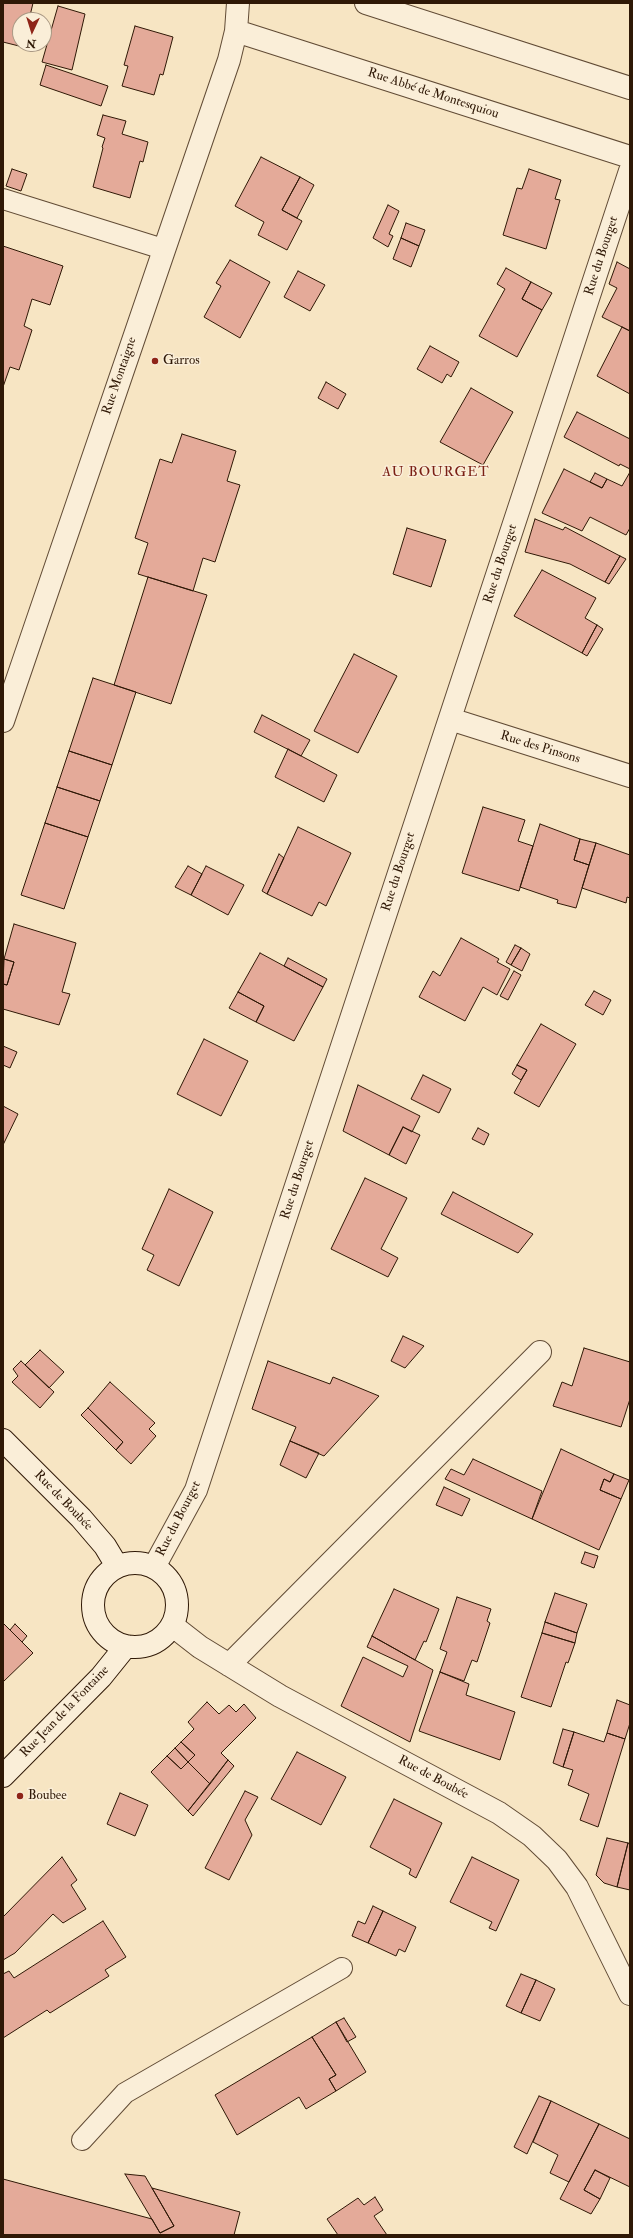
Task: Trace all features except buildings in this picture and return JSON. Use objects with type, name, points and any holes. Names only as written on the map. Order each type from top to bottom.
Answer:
[{"type":"street","name":"Rue Montaigne","points":[[3,721],[163,249],[229,60],[236,31],[238,3]]},
{"type":"street","points":[[366,3],[630,88]]},
{"type":"street","name":"Rue Abbé de Montesquiou","points":[[236,31],[630,157]]},
{"type":"street","name":"Rue du Bourget","points":[[154,1567],[196,1490],[630,171]]},
{"type":"street","name":"Rue des Pinsons","points":[[450,719],[630,776]]},
{"type":"street","points":[[229,1665],[540,1352]]},
{"type":"street","name":"Rue de Boubée","points":[[3,1440],[81,1518],[105,1546],[117,1566]]},
{"type":"street","points":[[129,1562],[142,1563],[154,1567],[168,1577],[176,1592],[178,1609],[173,1626],[161,1639],[144,1646],[126,1646],[110,1639],[98,1626],[92,1610],[94,1592],[103,1576],[117,1566],[129,1562]]},
{"type":"street","name":"Rue de Boubée","points":[[173,1626],[200,1647],[280,1696],[500,1813],[532,1836],[557,1860],[577,1887],[630,1994]]},
{"type":"street","name":"Rue Jean de la Fontaine","points":[[3,1776],[101,1677],[126,1646]]},
{"type":"lane","points":[[3,199],[163,249]]},
{"type":"lane","points":[[82,2140],[125,2092],[342,1968]]},
{"type":"place","name":"Garros","points":[[155,361]]},
{"type":"place","name":"Boubee","points":[[20,1796]]},
{"type":"district","name":"AU BOURGET","points":[[436,473]]}]
